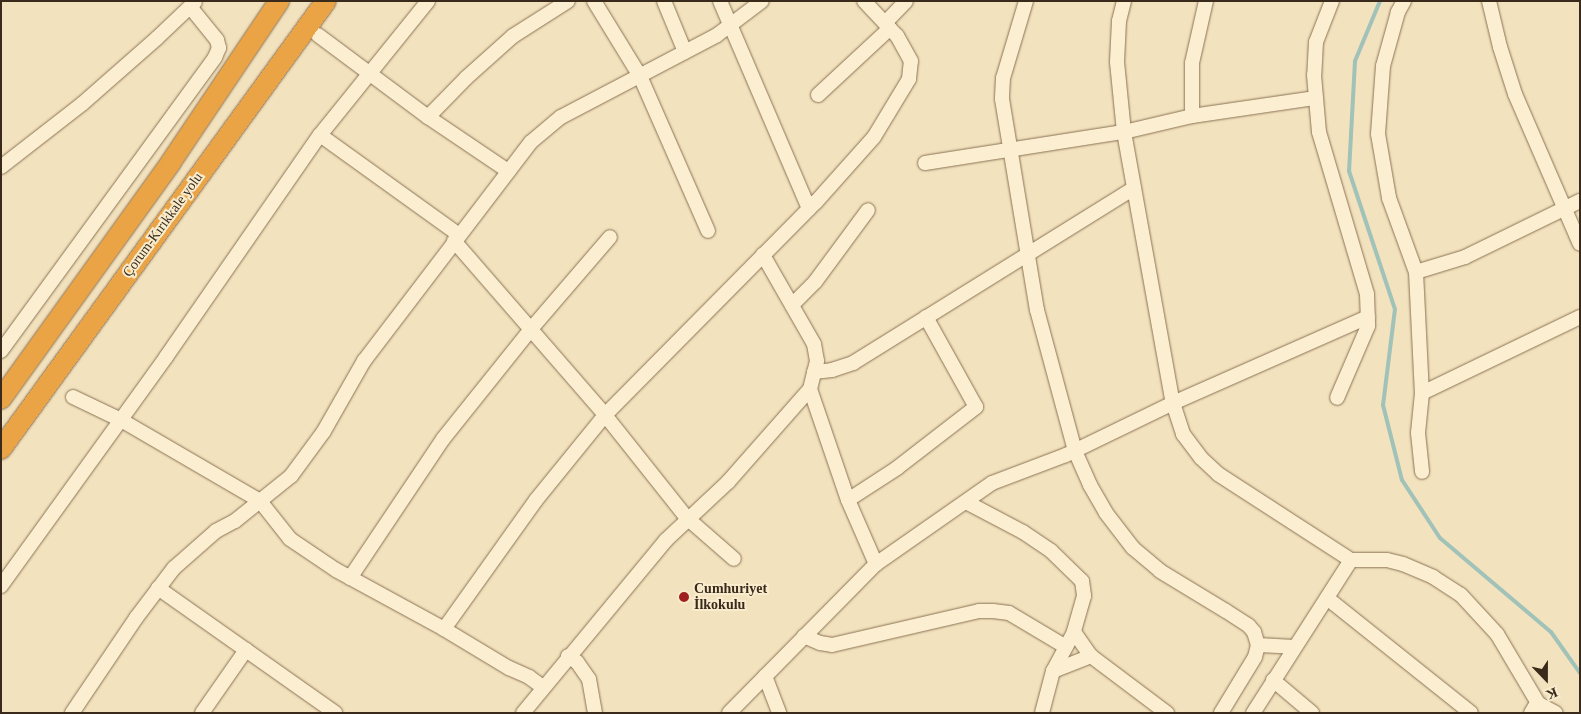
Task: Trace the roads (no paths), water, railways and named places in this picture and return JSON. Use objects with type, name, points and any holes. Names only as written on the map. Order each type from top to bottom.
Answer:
[{"type":"highway","points":[[1,399],[171,162],[279,1]]},
{"type":"highway","name":"Çorum-Kırıkkale yolu","points":[[1,449],[326,1]]},
{"type":"street","points":[[1,586],[121,420],[320,135],[428,1]]},
{"type":"street","points":[[428,117],[466,78],[513,36],[568,1]]},
{"type":"street","points":[[594,1],[640,76],[708,232]]},
{"type":"street","points":[[664,1],[685,52]]},
{"type":"street","points":[[720,1],[809,209]]},
{"type":"street","points":[[72,713],[158,588],[174,568],[216,531],[234,521],[291,476],[324,432],[364,361],[531,142],[561,117],[685,52],[730,25],[762,1]]},
{"type":"street","points":[[444,629],[536,500],[605,415],[809,209],[874,137],[909,79],[911,61],[887,26],[864,1]]},
{"type":"street","points":[[818,95],[887,26],[906,1]]},
{"type":"street","points":[[1026,1],[1003,78],[1002,99],[1037,310],[1074,451],[1106,514],[1133,548],[1160,571],[1249,626],[1256,638],[1258,645],[1255,657],[1221,713]]},
{"type":"street","points":[[1124,1],[1119,21],[1117,62],[1124,132],[1173,403],[1183,434],[1210,466],[1228,481],[1351,560],[1387,560],[1402,564],[1433,577],[1461,595],[1497,634],[1537,710],[1556,713]]},
{"type":"street","points":[[1192,116],[1192,63],[1206,1]]},
{"type":"street","points":[[1332,1],[1316,42],[1314,75],[1319,132],[1367,294],[1368,317],[1368,326],[1337,398]]},
{"type":"street","points":[[1404,1],[1398,12],[1383,66],[1378,134],[1389,198],[1416,272],[1422,393],[1418,433],[1422,472]]},
{"type":"street","points":[[1489,1],[1516,94],[1580,244]]},
{"type":"street","points":[[1,168],[82,104],[193,4],[217,40],[219,48],[216,57],[1,351]]},
{"type":"street","points":[[318,35],[428,117],[508,171]]},
{"type":"street","points":[[925,163],[1124,132],[1192,116],[1316,98]]},
{"type":"street","points":[[320,135],[457,238],[531,329],[605,415],[687,518],[734,559]]},
{"type":"street","points":[[814,372],[832,370],[853,363],[1134,188]]},
{"type":"street","points":[[1416,272],[1465,256],[1580,201]]},
{"type":"street","points":[[792,306],[815,282],[868,210]]},
{"type":"street","points":[[350,578],[443,439],[531,329],[610,237]]},
{"type":"street","points":[[523,713],[568,656],[687,518],[728,482],[810,388],[817,361],[814,344],[763,255]]},
{"type":"street","points":[[848,500],[897,468],[976,406],[926,317]]},
{"type":"street","points":[[729,713],[876,564],[992,483],[1074,451],[1173,403],[1368,317]]},
{"type":"street","points":[[1422,393],[1580,317]]},
{"type":"street","points":[[810,388],[848,500],[876,564]]},
{"type":"street","points":[[72,398],[121,420],[260,501],[290,539],[350,578],[444,629],[543,687]]},
{"type":"street","points":[[966,502],[1044,546],[1079,576],[1084,587],[1084,596],[1074,632],[1053,671],[1042,713]]},
{"type":"street","points":[[1253,713],[1351,560]]},
{"type":"street","points":[[158,588],[335,713]]},
{"type":"street","points":[[1326,598],[1471,713]]},
{"type":"street","points":[[804,636],[820,643],[832,645],[979,611],[994,611],[1008,613],[1066,647]]},
{"type":"street","points":[[1074,632],[1091,656],[1167,713]]},
{"type":"street","points":[[1258,645],[1294,647]]},
{"type":"street","points":[[202,713],[246,650]]},
{"type":"street","points":[[568,656],[577,662],[589,679],[595,713]]},
{"type":"street","points":[[1053,671],[1091,656]]},
{"type":"street","points":[[765,676],[779,713]]},
{"type":"street","points":[[1273,680],[1312,713]]},
{"type":"waterway","points":[[1380,1],[1355,61],[1349,171],[1395,309],[1383,405],[1402,480],[1440,538],[1551,632],[1580,673]]},
{"type":"place","name":"Cumhuriyet İlkokulu","points":[[684,597]]}]
